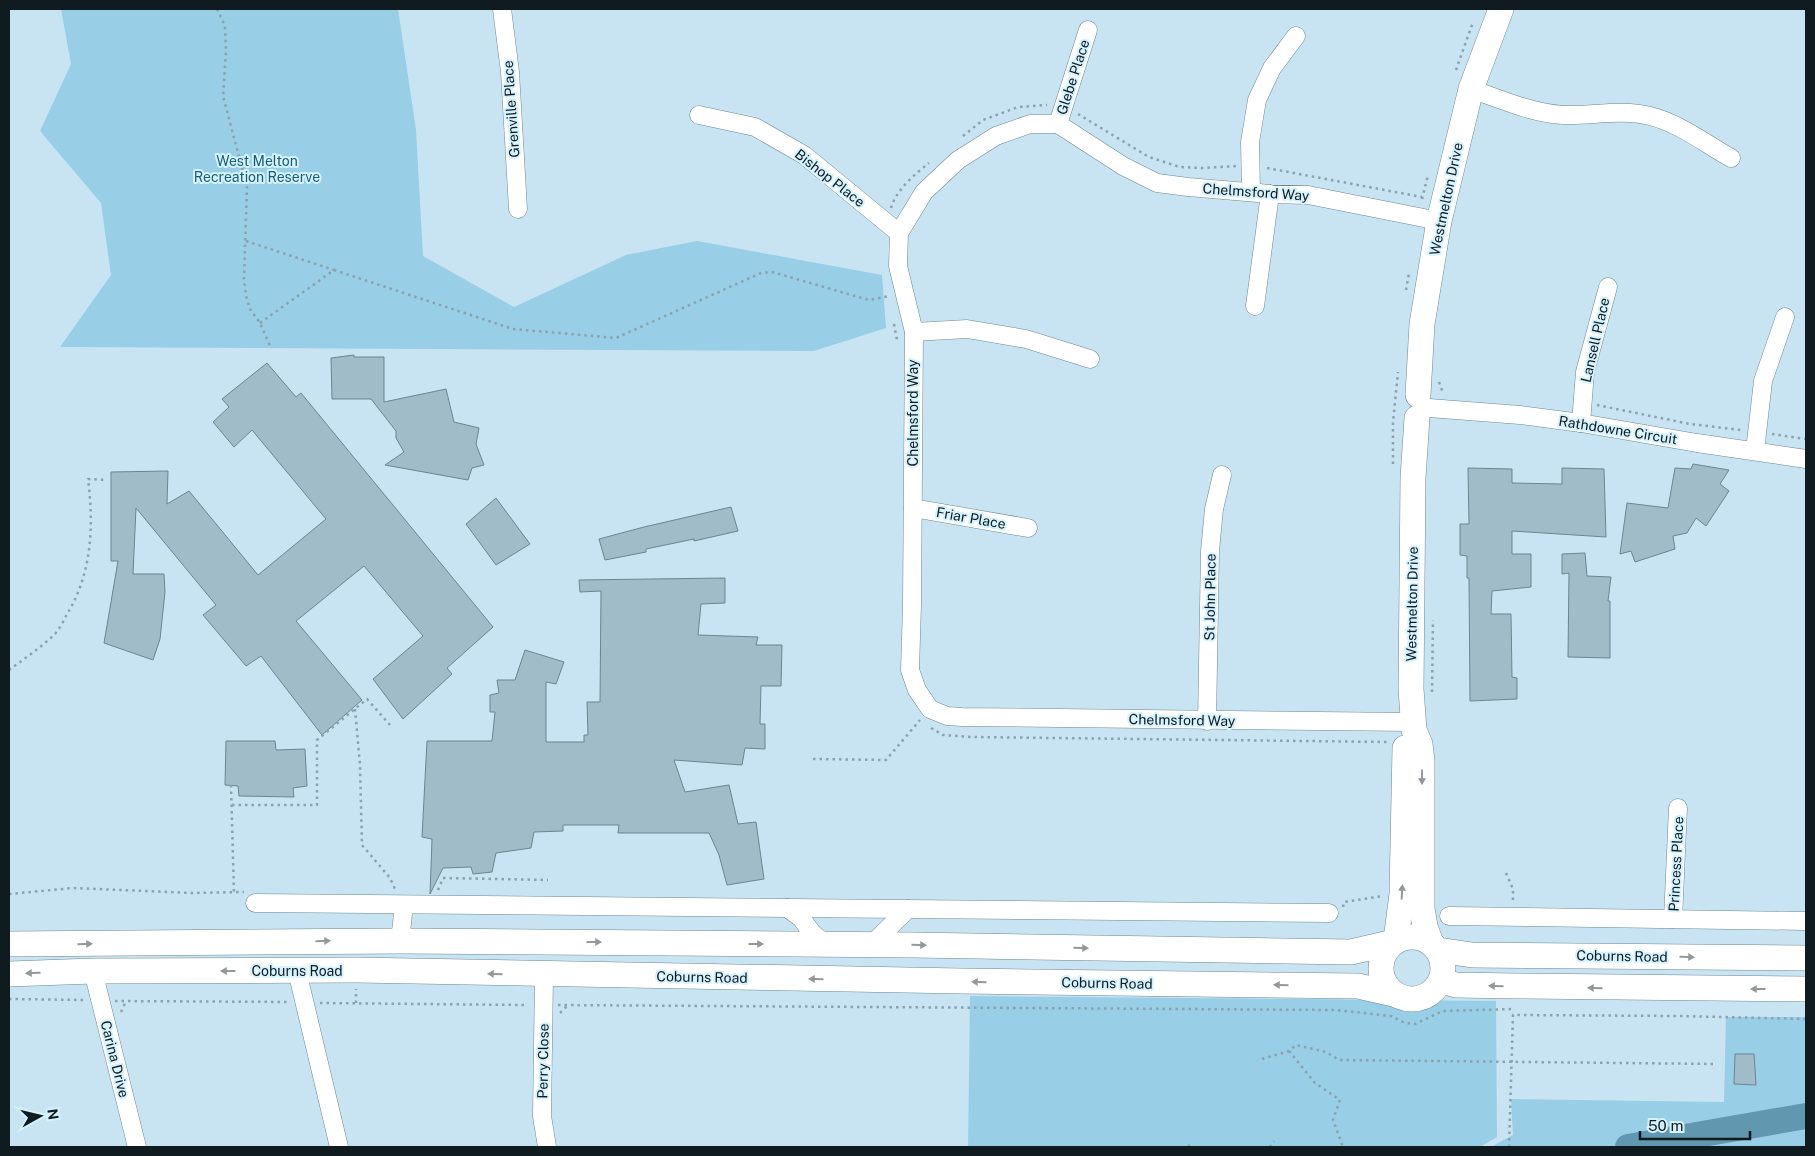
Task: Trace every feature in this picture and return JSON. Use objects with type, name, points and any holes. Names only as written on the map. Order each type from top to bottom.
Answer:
[{"type":"street","name":"Grenville Place","points":[[502,9],[510,72],[518,209]]},
{"type":"street","name":"Westmelton Drive","points":[[1434,946],[1425,927],[1422,908],[1422,761],[1420,744],[1413,726],[1411,648],[1413,478],[1426,408],[1422,324],[1439,221],[1471,89],[1501,9]]},
{"type":"street","name":"Glebe Place","points":[[1061,116],[1088,30]]},
{"type":"street","points":[[1251,191],[1250,142],[1256,100],[1272,68],[1296,36]]},
{"type":"street","points":[[1471,89],[1527,108],[1562,115],[1624,113],[1650,116],[1672,124],[1731,158]]},
{"type":"street","name":"Bishop Place","points":[[699,115],[755,127],[804,155],[893,228]]},
{"type":"street","name":"Chelmsford Way","points":[[1413,726],[962,717],[947,716],[930,709],[917,690],[910,670],[914,332],[898,266],[893,228],[924,192],[958,160],[996,136],[1061,116],[1123,166],[1157,183],[1270,194],[1308,195],[1439,221]]},
{"type":"street","points":[[1255,306],[1270,194]]},
{"type":"street","name":"Lansell Place","points":[[1581,423],[1585,372],[1608,287]]},
{"type":"street","points":[[1755,450],[1762,381],[1785,317]]},
{"type":"street","points":[[914,332],[967,329],[1026,339],[1090,359]]},
{"type":"street","name":"Rathdowne Circuit","points":[[1426,408],[1520,415],[1581,423],[1806,459]]},
{"type":"street","name":"St John Place","points":[[1207,721],[1210,551],[1214,509],[1222,475]]},
{"type":"street","name":"Friar Place","points":[[913,508],[1028,528]]},
{"type":"street","name":"Westmelton Drive","points":[[1395,941],[1402,894],[1405,746],[1413,726]]},
{"type":"street","name":"Princess Place","points":[[1673,919],[1678,808]]},
{"type":"street","points":[[400,897],[400,941]]},
{"type":"street","points":[[255,903],[400,897],[787,908],[1329,913]]},
{"type":"street","points":[[787,908],[801,918],[812,934],[826,944]]},
{"type":"street","points":[[871,945],[908,909]]},
{"type":"street","points":[[1449,916],[1806,921]]},
{"type":"street","points":[[9,944],[400,941],[826,944],[1351,952],[1414,936],[1423,938],[1434,946],[1443,965],[1441,981],[1435,990],[1421,998],[1404,999],[1394,994],[1387,987],[1382,978],[1380,968],[1386,949],[1395,941]]},
{"type":"street","points":[[544,975],[545,942]]},
{"type":"street","name":"Coburns Road","points":[[1434,946],[1472,956],[1566,955],[1806,958]]},
{"type":"street","points":[[1017,947],[1017,982]]},
{"type":"street","name":"Coburns Road","points":[[9,974],[93,971],[357,970],[544,975],[1358,986],[1394,994]]},
{"type":"street","name":"Carina Drive","points":[[93,971],[137,1147]]},
{"type":"street","points":[[297,971],[339,1147]]},
{"type":"street","name":"Perry Close","points":[[544,975],[542,1116],[547,1147]]},
{"type":"street","points":[[1441,981],[1456,985],[1806,989]]},
{"type":"path","points":[[217,9],[225,26],[226,52],[223,96],[247,187],[244,279],[246,296],[250,309],[260,323],[271,348]]},
{"type":"path","points":[[961,138],[983,120],[1018,107],[1052,105],[1061,116],[1083,116],[1149,157],[1180,167],[1250,167],[1306,174],[1422,197]]},
{"type":"path","points":[[893,228],[893,200],[914,174],[934,160]]},
{"type":"path","points":[[246,241],[513,329],[616,338],[761,273],[772,272],[869,300],[890,296]]},
{"type":"path","points":[[260,323],[334,270]]},
{"type":"path","points":[[888,287],[891,304]]},
{"type":"path","points":[[893,319],[897,343]]},
{"type":"path","points":[[1426,408],[1443,393],[1439,382],[1440,373]]},
{"type":"path","points":[[9,670],[55,634],[77,598],[86,570],[91,540],[88,479],[106,480]]},
{"type":"path","points":[[1432,695],[1433,616]]},
{"type":"path","points":[[232,805],[317,805],[317,740],[367,699],[390,725]]},
{"type":"path","points":[[355,709],[360,765],[362,845],[390,878],[400,897]]},
{"type":"path","points":[[915,715],[923,724]]},
{"type":"path","points":[[813,760],[886,760],[920,720]]},
{"type":"path","points":[[930,728],[944,735],[972,737],[1390,742]]},
{"type":"path","points":[[231,785],[234,892]]},
{"type":"path","points":[[1506,873],[1513,889],[1514,907],[1509,917]]},
{"type":"path","points":[[436,896],[443,878],[548,880]]},
{"type":"path","points":[[9,894],[73,888],[193,893]]},
{"type":"path","points":[[9,999],[543,1005],[1336,1010],[1391,1016],[1406,1023],[1415,1024],[1443,1011],[1514,1009]]},
{"type":"path","points":[[1509,1147],[1513,1015],[1806,1019]]},
{"type":"path","points":[[1262,1059],[1289,1051],[1296,1045],[1326,1052],[1339,1060],[1717,1064]]},
{"type":"path","points":[[1289,1051],[1315,1083],[1340,1100],[1333,1120],[1343,1147]]},
{"type":"path","points":[[1189,1141],[1189,1147]]},
{"type":"path","points":[[1270,1147],[1274,1141]]},
{"type":"green space","name":"West Melton Recreation Reserve","points":[[61,9],[398,9],[416,130],[423,256],[514,307],[626,255],[697,241],[882,275],[886,328],[814,351],[60,347],[111,275],[101,203],[40,131],[71,64]]},
{"type":"green space","points":[[970,996],[1496,1001],[1497,1137],[1480,1147],[968,1147]]},
{"type":"green space","points":[[1726,1017],[1806,1017],[1806,1147],[1491,1147],[1513,1135],[1511,1099],[1724,1102]]},
{"type":"building","points":[[354,355],[354,357],[384,357],[384,402],[446,389],[454,422],[479,428],[476,444],[484,465],[472,468],[468,480],[385,465],[404,452],[396,438],[396,431],[371,399],[332,399],[331,358]]},
{"type":"building","points":[[267,363],[296,397],[301,393],[493,627],[447,668],[452,674],[403,719],[373,679],[423,636],[364,566],[296,621],[362,700],[322,735],[261,656],[246,666],[203,615],[216,605],[136,508],[133,574],[164,574],[165,592],[160,639],[153,660],[104,643],[118,561],[111,561],[111,472],[168,471],[167,504],[189,491],[258,575],[326,519],[252,430],[234,447],[213,422],[229,407],[222,399]]},
{"type":"building","points":[[1693,464],[1729,470],[1720,484],[1729,491],[1706,526],[1696,518],[1687,533],[1673,536],[1675,549],[1635,562],[1631,551],[1620,554],[1627,503],[1668,508],[1675,468],[1691,469]]},
{"type":"building","points":[[1468,468],[1512,469],[1512,483],[1562,484],[1562,468],[1604,469],[1606,537],[1512,531],[1512,554],[1531,554],[1531,587],[1492,591],[1491,614],[1511,614],[1512,677],[1517,678],[1517,699],[1470,701],[1469,578],[1467,578],[1467,556],[1460,555],[1460,524],[1469,524]]},
{"type":"building","points":[[496,498],[530,544],[496,565],[466,524]]},
{"type":"building","points":[[731,507],[738,531],[646,549],[646,552],[605,560],[599,539]]},
{"type":"building","points":[[1585,553],[1587,576],[1611,577],[1608,601],[1610,601],[1610,658],[1568,657],[1569,573],[1562,574],[1562,554]]},
{"type":"building","points":[[725,578],[725,603],[701,604],[698,635],[758,637],[756,645],[782,645],[781,686],[761,686],[760,724],[765,724],[765,749],[745,748],[742,765],[674,760],[685,792],[729,785],[738,824],[756,822],[764,879],[727,885],[719,855],[709,833],[618,833],[619,825],[563,825],[563,831],[534,832],[531,848],[496,853],[492,872],[473,874],[471,867],[443,868],[430,894],[432,839],[422,837],[427,741],[492,741],[495,712],[490,712],[490,695],[499,693],[497,680],[515,680],[525,650],[564,662],[556,684],[546,682],[546,742],[584,742],[584,735],[588,735],[587,702],[600,702],[601,591],[580,592],[579,580]]},
{"type":"building","points":[[226,741],[275,741],[276,750],[305,749],[307,786],[293,788],[294,797],[239,796],[238,786],[225,785]]},
{"type":"building","points":[[1735,1054],[1754,1054],[1756,1085],[1734,1084]]},
{"type":"waterway","points":[[1628,1147],[1806,1116]]}]
